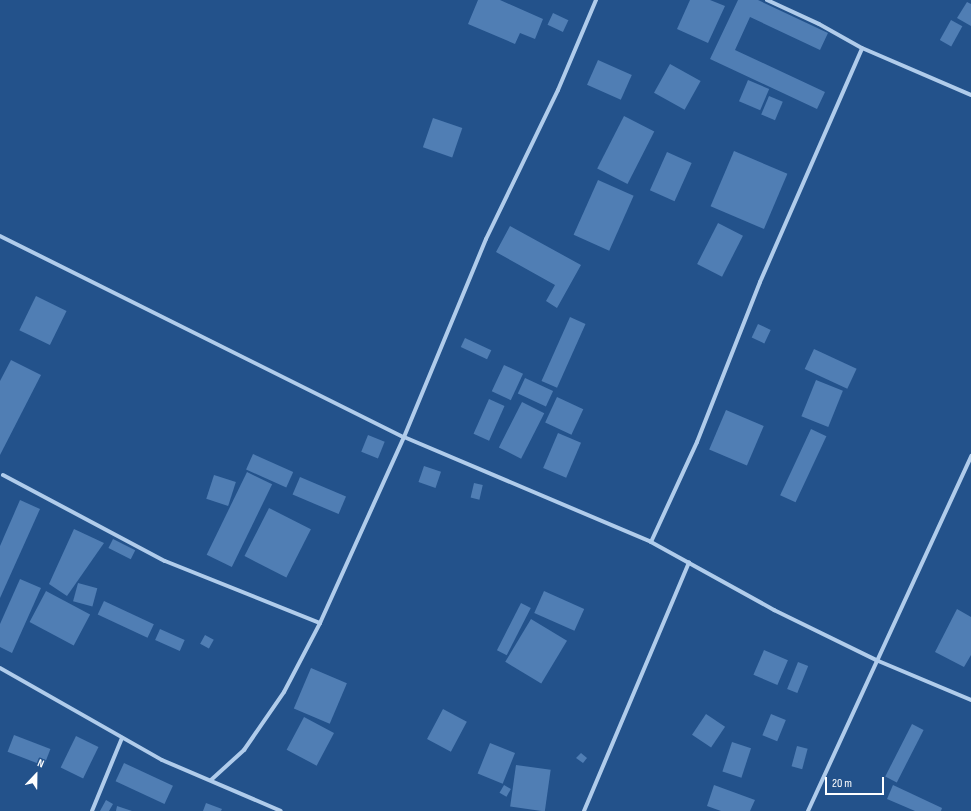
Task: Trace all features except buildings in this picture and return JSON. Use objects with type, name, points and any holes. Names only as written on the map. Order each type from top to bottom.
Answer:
[{"type":"street","points":[[211,780],[244,750],[280,699],[320,623],[404,437],[486,239],[558,90],[596,0]]},
{"type":"street","points":[[767,0],[819,24],[862,48],[971,96]]},
{"type":"street","points":[[651,542],[697,442],[760,282],[862,48]]},
{"type":"street","points":[[0,236],[404,437],[651,542],[774,610],[876,660],[971,700]]},
{"type":"street","points":[[808,811],[876,660],[971,456]]},
{"type":"street","points":[[3,475],[165,561],[320,623]]},
{"type":"street","points":[[584,811],[689,562]]},
{"type":"street","points":[[0,668],[162,760],[281,811]]},
{"type":"street","points":[[92,811],[122,738]]}]
